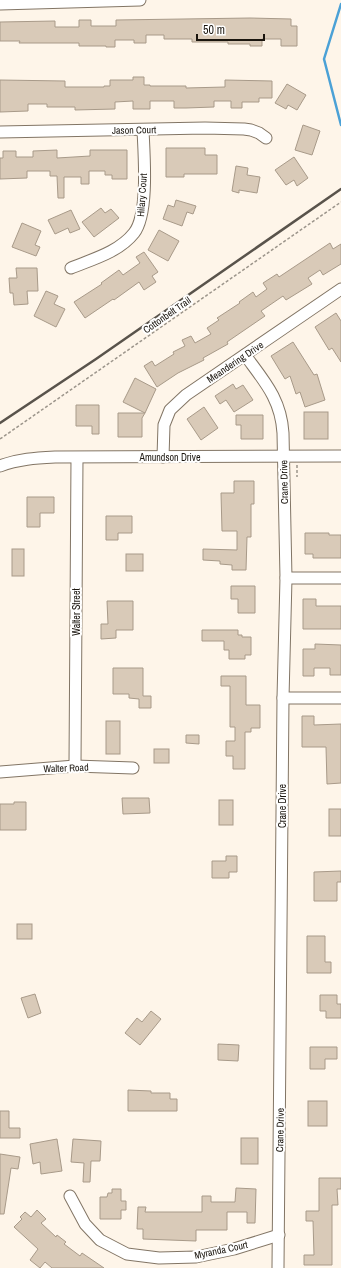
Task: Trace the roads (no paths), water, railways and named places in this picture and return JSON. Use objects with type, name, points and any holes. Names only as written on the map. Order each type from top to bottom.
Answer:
[{"type":"street","points":[[0,4],[140,0]]},
{"type":"street","name":"Jason Court","points":[[0,132],[244,129],[259,133],[266,138]]},
{"type":"street","name":"Hilary Court","points":[[70,268],[106,254],[119,246],[135,231],[139,223],[143,202],[143,130]]},
{"type":"street","name":"Meandering Drive","points":[[163,457],[164,425],[170,410],[186,395],[341,289]]},
{"type":"street","name":"Crane Drive","points":[[245,355],[273,394],[279,408],[282,419],[284,456],[286,578],[283,698],[278,1268]]},
{"type":"street","name":"Amundson Drive","points":[[0,466],[6,463],[32,458],[341,456]]},
{"type":"street","name":"Walter Street","points":[[75,766],[77,458]]},
{"type":"street","points":[[286,578],[341,578]]},
{"type":"street","points":[[283,698],[341,698]]},
{"type":"street","name":"Walter Road","points":[[0,772],[75,766],[133,768]]},
{"type":"street","name":"Myranda Court","points":[[70,1196],[85,1224],[100,1240],[127,1254],[158,1258],[196,1257],[234,1249],[278,1235]]},
{"type":"waterway","points":[[341,4],[324,59],[341,125]]},
{"type":"railway","points":[[0,423],[96,359],[341,189]]}]
